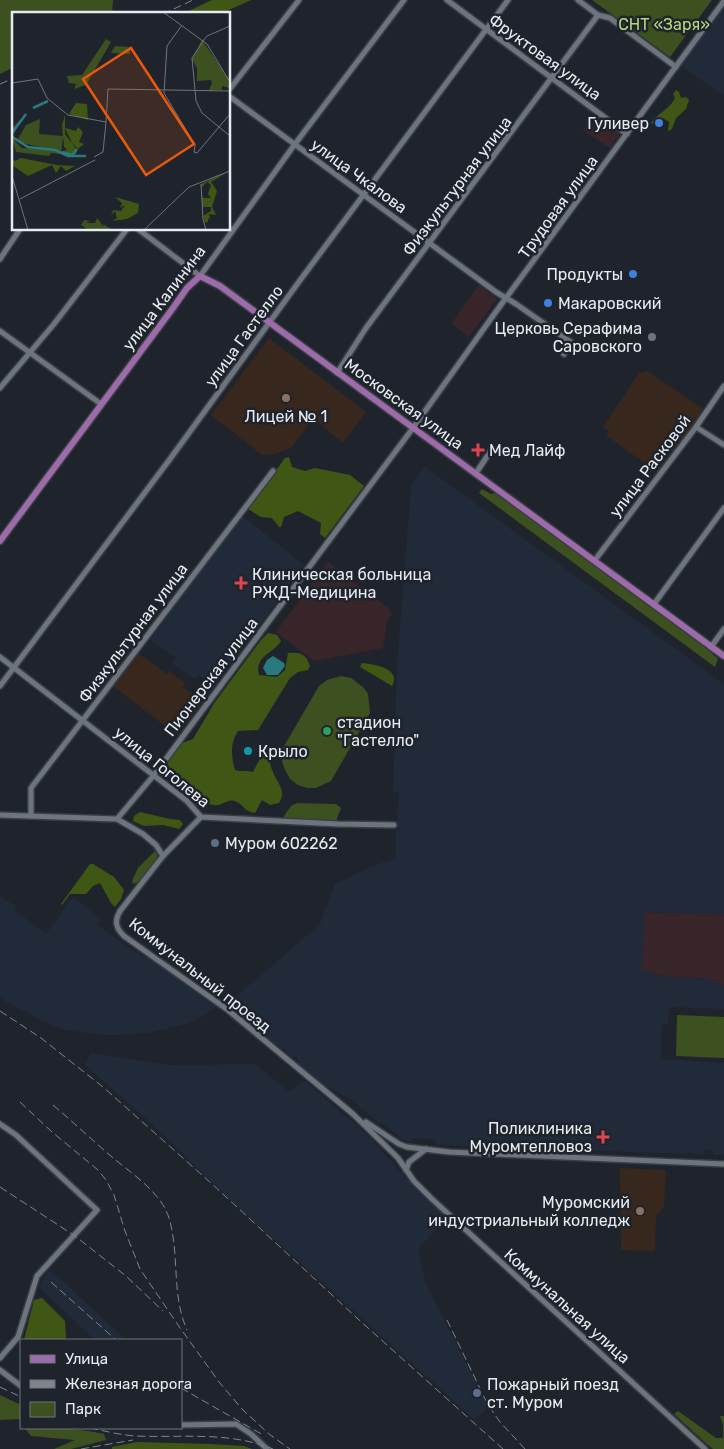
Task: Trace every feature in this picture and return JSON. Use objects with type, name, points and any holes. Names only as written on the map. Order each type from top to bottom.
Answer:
[{"type":"main road","name":"Московская улица","points":[[200,276],[220,286],[724,656]]},
{"type":"main road","name":"улица Калинина","points":[[0,541],[182,295],[200,276]]},
{"type":"street","points":[[230,89],[299,0]]},
{"type":"street","name":"улица Калинина","points":[[200,276],[294,144],[404,0]]},
{"type":"street","name":"Фруктовая улица","points":[[447,0],[628,134]]},
{"type":"street","name":"улица Гастелло","points":[[0,686],[170,459],[508,0]]},
{"type":"street","points":[[578,0],[598,15],[610,18],[676,67]]},
{"type":"street","name":"Трудовая улица","points":[[413,428],[724,1]]},
{"type":"street","name":"Физкультурная улица","points":[[337,372],[366,328],[598,15]]},
{"type":"street","name":"улица Чкалова","points":[[230,97],[430,244],[572,343],[564,354]]},
{"type":"street","points":[[0,259],[19,230]]},
{"type":"street","points":[[0,388],[30,354],[126,230]]},
{"type":"street","name":"Московская улица","points":[[139,230],[200,276]]},
{"type":"street","points":[[0,331],[101,404]]},
{"type":"street","name":"улица Расковой","points":[[595,560],[696,427],[724,386]]},
{"type":"street","points":[[696,427],[724,445]]},
{"type":"street","name":"Пионерская улица","points":[[117,819],[154,774],[413,428]]},
{"type":"street","points":[[476,473],[490,452]]},
{"type":"street","name":"Физкультурная улица","points":[[31,816],[31,788],[273,471]]},
{"type":"street","points":[[654,604],[724,508]]},
{"type":"street","points":[[711,647],[724,629]]},
{"type":"street","name":"улица Гоголева","points":[[0,657],[154,774],[187,801],[201,817],[394,825]]},
{"type":"street","points":[[0,815],[117,819],[143,834],[156,845],[163,856]]},
{"type":"street","name":"Коммунальный проезд","points":[[201,817],[163,856],[117,916],[118,930],[228,1010],[353,1114]]},
{"type":"street","points":[[353,1114],[399,1144],[407,1147],[518,1156],[724,1164]]},
{"type":"street","name":"Коммунальная улица","points":[[353,1114],[387,1146],[432,1199],[705,1449]]},
{"type":"street","points":[[0,1124],[16,1135],[97,1210],[37,1276],[18,1337],[0,1358]]},
{"type":"street","points":[[406,1170],[409,1162],[426,1149]]},
{"type":"street","points":[[0,1370],[20,1385]]},
{"type":"street","points":[[182,1425],[236,1424],[252,1434],[267,1449]]},
{"type":"shaded area","points":[[724,5],[724,96],[680,65]]},
{"type":"shaded area","points":[[595,114],[621,132],[610,148],[583,130]]},
{"type":"shaded area","points":[[479,285],[497,299],[469,337],[451,324]]},
{"type":"shaded area","name":"Лицей № 1","points":[[269,338],[366,412],[343,443],[313,418],[291,448],[275,454],[262,455],[211,415]]},
{"type":"shaded area","points":[[647,371],[702,408],[701,415],[658,473],[606,435],[609,431],[603,427],[639,373]]},
{"type":"shaded area","points":[[424,466],[724,684],[724,915],[644,912],[642,971],[653,972],[656,975],[667,977],[711,979],[720,985],[724,985],[724,1009],[669,1007],[668,1024],[662,1024],[661,1059],[724,1063],[724,1155],[714,1155],[713,1150],[704,1149],[703,1154],[688,1154],[436,1145],[435,1140],[414,1138],[410,1142],[403,1140],[381,1122],[379,1124],[350,1099],[322,1084],[298,1064],[298,1057],[291,1057],[285,1052],[285,1049],[281,1049],[233,1009],[229,1003],[320,924],[334,885],[370,867],[396,858],[396,830],[394,825],[395,821],[397,821],[399,793],[393,792],[397,666],[411,486]]},
{"type":"shaded area","name":"Клиническая больница РЖД-Медицина","points":[[241,515],[304,565],[215,685],[212,685],[199,675],[194,679],[172,664],[176,658],[150,640]]},
{"type":"shaded area","points":[[328,562],[388,608],[392,614],[387,621],[383,648],[314,661],[276,632]]},
{"type":"shaded area","points":[[138,653],[167,674],[169,671],[185,683],[183,687],[203,702],[177,735],[113,686]]},
{"type":"shaded area","points":[[0,896],[16,907],[14,910],[46,934],[73,897],[101,919],[97,925],[144,958],[148,957],[216,1007],[200,1018],[185,1024],[148,1033],[100,1035],[66,1030],[45,1022],[0,998]]},
{"type":"shaded area","points":[[644,912],[724,915],[724,985],[711,979],[667,977],[642,971]]},
{"type":"shaded area","points":[[91,1053],[170,1065],[255,1064],[290,1092],[301,1082],[306,1082],[370,1137],[407,1179],[448,1218],[418,1249],[426,1284],[489,1408],[474,1419],[235,1204],[141,1114],[85,1065]]},
{"type":"shaded area","name":"Муромский индустриальный колледж","points":[[620,1168],[666,1170],[664,1206],[656,1216],[655,1251],[621,1250]]},
{"type":"shaded area","points":[[52,1271],[125,1339],[94,1339],[40,1288],[48,1272]]},
{"type":"green space","points":[[0,0],[113,0],[112,12],[12,12],[12,68],[0,74]]},
{"type":"green space","points":[[212,0],[251,0],[224,12],[186,12]]},
{"type":"green space","name":"СНТ «Заря»","points":[[592,0],[712,0],[670,57]]},
{"type":"green space","points":[[676,90],[681,98],[686,97],[689,100],[686,109],[676,118],[672,129],[668,131],[669,122],[663,118],[653,124],[651,123],[673,102],[675,98],[673,94]]},
{"type":"green space","points":[[289,457],[292,467],[305,471],[315,468],[350,475],[364,486],[325,538],[320,534],[321,523],[298,511],[284,517],[281,527],[279,527],[272,518],[261,517],[248,509],[285,458]]},
{"type":"green space","points":[[482,489],[491,494],[496,493],[706,648],[718,659],[715,667],[479,493]]},
{"type":"green space","points":[[268,633],[277,635],[281,641],[259,663],[259,675],[277,677],[285,670],[288,653],[302,655],[307,659],[310,666],[308,670],[298,672],[290,678],[258,730],[238,731],[232,745],[232,755],[235,770],[253,772],[264,751],[268,751],[271,767],[282,790],[281,798],[279,803],[270,805],[262,800],[255,813],[249,812],[238,802],[232,800],[218,805],[206,803],[193,796],[162,770],[182,743],[193,739],[215,702]]},
{"type":"green space","points":[[362,663],[373,664],[390,671],[394,680],[392,686],[360,667]]},
{"type":"green space","name":"стадион \"Гастелло\"","points":[[341,676],[351,678],[364,688],[368,694],[370,713],[331,781],[316,788],[298,785],[290,779],[285,770],[282,761],[283,748],[319,686],[327,680]]},
{"type":"green space","points":[[297,803],[336,804],[341,808],[336,821],[284,819],[291,806]]},
{"type":"green space","points":[[140,812],[180,820],[183,824],[179,829],[163,825],[144,826],[133,821],[134,816]]},
{"type":"green space","points":[[155,851],[157,859],[141,881],[133,884],[132,881],[138,868]]},
{"type":"green space","points":[[90,864],[114,877],[124,890],[121,899],[115,907],[100,883],[93,886],[86,894],[70,894],[61,904]]},
{"type":"green space","points":[[677,1015],[724,1017],[724,1058],[676,1056]]},
{"type":"green space","points":[[42,1298],[65,1321],[66,1339],[24,1339],[34,1300]]},
{"type":"green space","points":[[0,1395],[20,1405],[20,1420],[0,1420]]},
{"type":"green space","points":[[678,1411],[716,1438],[723,1438],[723,1425],[720,1416],[724,1416],[724,1449],[713,1449],[708,1445],[674,1414]]},
{"type":"green space","points":[[26,1429],[65,1429],[104,1434],[106,1440],[71,1449],[54,1449],[75,1440],[31,1436]]},
{"type":"green space","points":[[137,1442],[244,1446],[252,1449],[112,1449],[112,1447]]},
{"type":"water","points":[[273,656],[284,663],[285,666],[278,675],[267,675],[263,668],[267,660]]},
{"type":"railway","points":[[167,12],[193,0]]},
{"type":"railway","points":[[0,84],[12,79]]},
{"type":"railway","points":[[0,1011],[41,1038],[103,1087],[503,1449]]},
{"type":"railway","points":[[20,1102],[52,1132],[98,1170],[106,1180],[114,1195],[125,1231],[140,1269],[178,1325],[219,1382],[242,1409],[269,1434],[290,1449]]},
{"type":"railway","points":[[53,1105],[145,1184],[160,1200],[169,1218],[172,1232],[179,1303],[187,1330]]},
{"type":"railway","points":[[0,1187],[75,1236],[126,1276],[163,1311]]},
{"type":"railway","points":[[51,1282],[115,1339]]},
{"type":"railway","points":[[447,1320],[488,1405],[500,1422],[525,1449]]},
{"type":"railway","points":[[0,1387],[20,1397]]},
{"type":"railway","points":[[182,1389],[263,1435]]},
{"type":"railway","points":[[95,1429],[136,1436],[206,1436],[256,1443],[273,1449]]},
{"type":"railway","points":[[81,1449],[133,1440]]},
{"type":"place","name":"Гуливер","points":[[659,123]]},
{"type":"place","name":"Продукты","points":[[633,274]]},
{"type":"place","name":"Макаровский","points":[[548,303]]},
{"type":"place","name":"Церковь Серафима Саровского","points":[[652,337]]},
{"type":"place","name":"Лицей № 1","points":[[286,398]]},
{"type":"place","name":"Мед Лайф","points":[[478,450]]},
{"type":"place","name":"Клиническая больница РЖД-Медицина","points":[[241,583]]},
{"type":"place","name":"стадион \"Гастелло\"","points":[[327,731]]},
{"type":"place","name":"Крыло","points":[[248,751]]},
{"type":"place","name":"Муром 602262","points":[[215,843]]},
{"type":"place","name":"Поликлиника Муромтепловоз","points":[[603,1137]]},
{"type":"place","name":"Муромский индустриальный колледж","points":[[640,1211]]},
{"type":"place","name":"Пожарный поезд ст. Муром","points":[[477,1393]]}]
